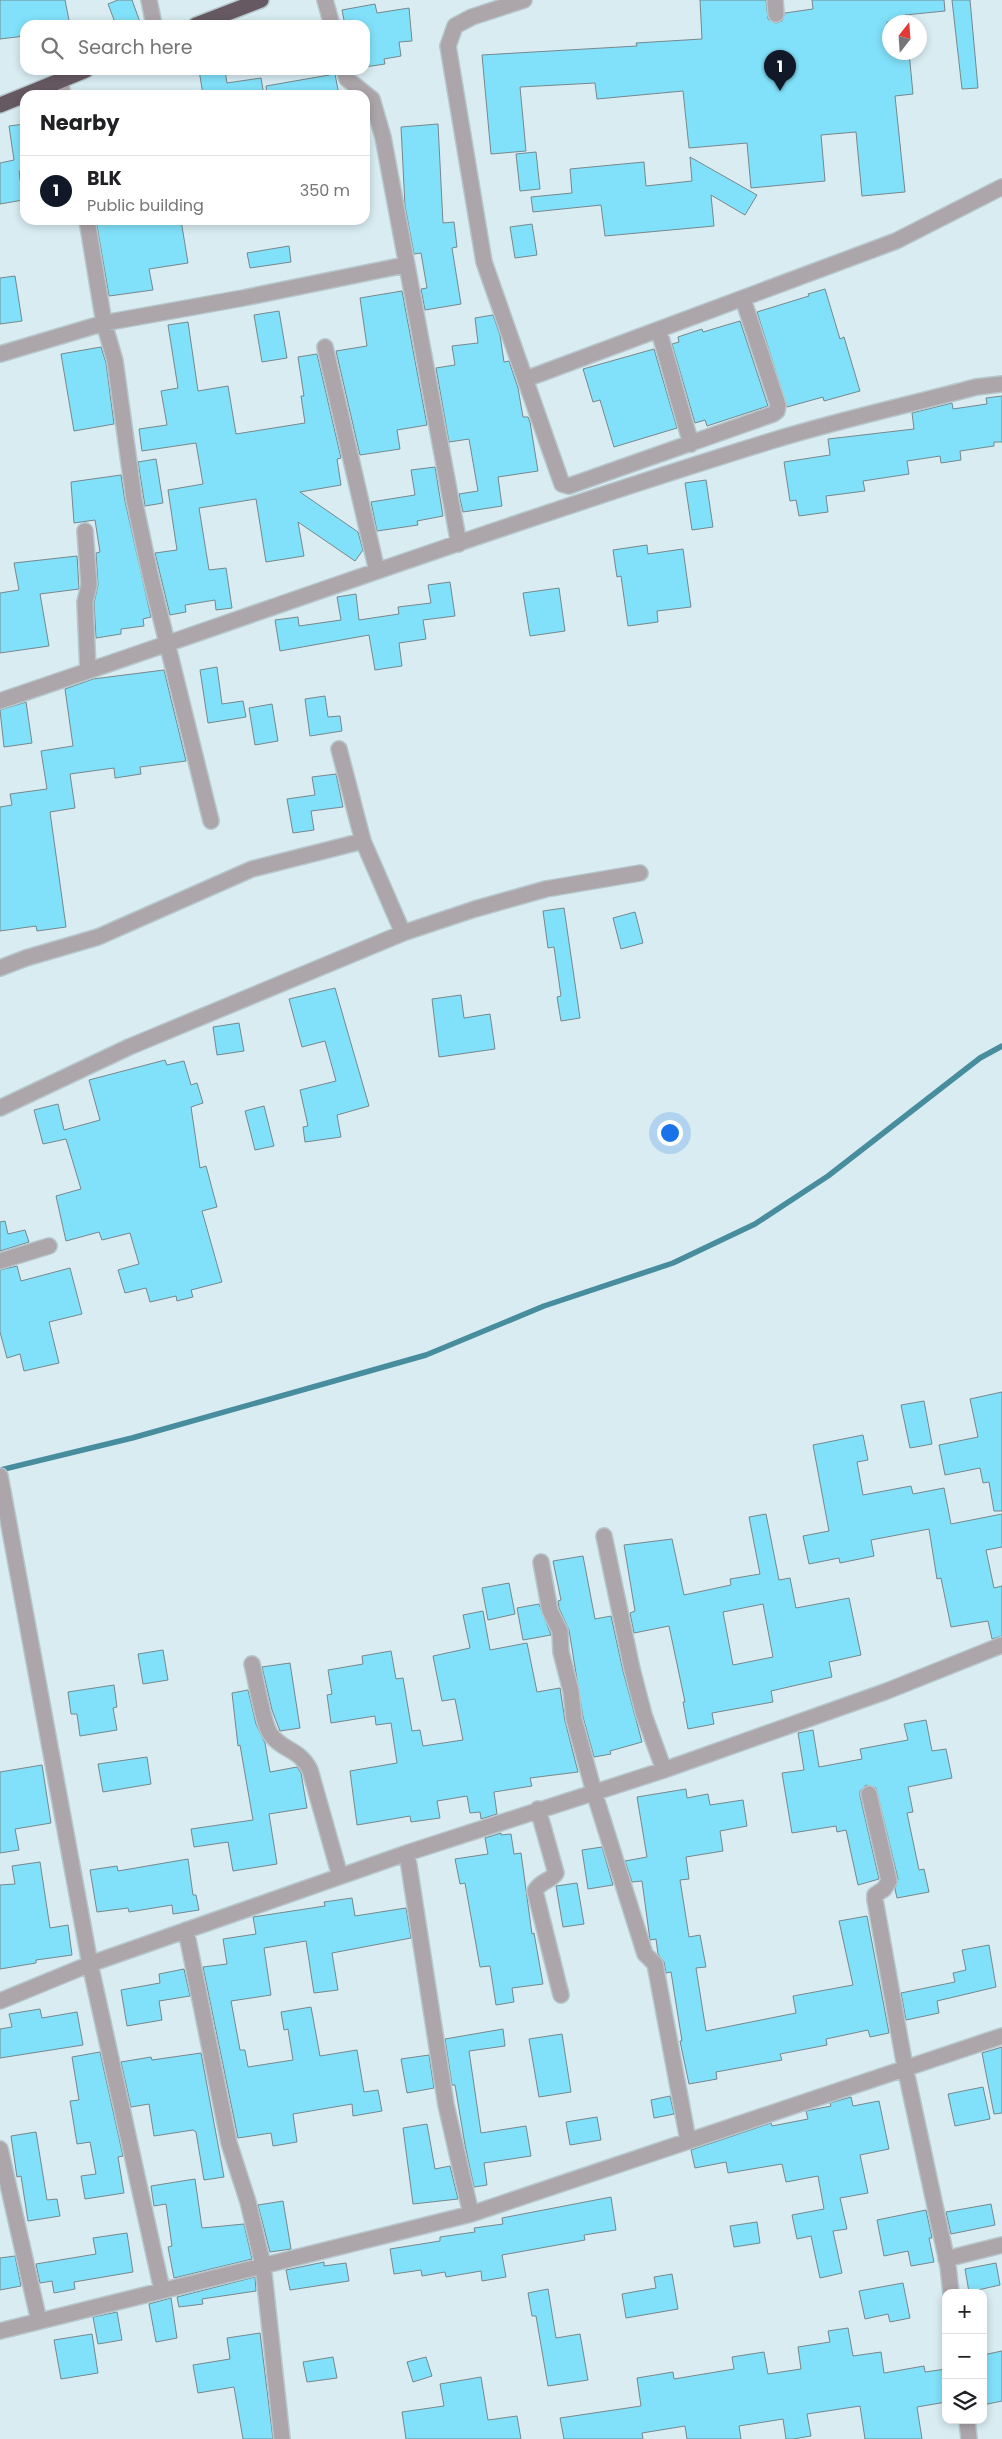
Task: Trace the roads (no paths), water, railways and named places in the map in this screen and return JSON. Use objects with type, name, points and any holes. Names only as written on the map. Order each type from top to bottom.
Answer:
[{"type":"highway","points":[[209,20],[262,0]]},
{"type":"highway","points":[[61,88],[79,75]]},
{"type":"highway","points":[[0,105],[20,97]]},
{"type":"street","points":[[149,0],[153,20]]},
{"type":"street","points":[[325,0],[331,20]]},
{"type":"street","points":[[524,0],[508,3],[455,26],[448,46],[484,262],[562,484],[569,486],[691,444],[777,411],[778,405],[743,299]]},
{"type":"street","points":[[346,75],[362,90]]},
{"type":"street","points":[[370,97],[375,106],[383,137],[405,265],[423,345],[459,544]]},
{"type":"street","points":[[526,379],[659,331],[896,241],[1002,187]]},
{"type":"street","points":[[88,225],[104,323],[115,361],[134,499],[211,821]]},
{"type":"street","points":[[0,354],[104,323],[243,298],[405,265]]},
{"type":"street","points":[[659,331],[691,444]]},
{"type":"street","points":[[325,347],[377,571]]},
{"type":"street","points":[[0,701],[377,571],[773,440],[976,387],[1002,384]]},
{"type":"street","points":[[85,531],[89,585],[85,602],[88,671]]},
{"type":"street","points":[[339,749],[363,841],[403,933]]},
{"type":"street","points":[[0,968],[26,958],[98,937],[252,869],[363,841]]},
{"type":"street","points":[[0,1108],[129,1047],[403,933],[475,908],[546,889],[640,873]]},
{"type":"street","points":[[0,1261],[50,1246]]},
{"type":"street","points":[[0,1477],[90,1964],[162,2290]]},
{"type":"street","points":[[604,1536],[632,1669],[644,1715],[664,1770]]},
{"type":"street","points":[[541,1562],[550,1611],[560,1631],[561,1652],[571,1691],[574,1719],[594,1792],[645,1954],[655,1964],[688,2140]]},
{"type":"street","points":[[0,2001],[90,1964],[340,1876],[538,1809],[664,1770],[887,1691],[1002,1645]]},
{"type":"street","points":[[252,1664],[269,1734],[278,1742],[302,1756],[310,1770],[340,1876]]},
{"type":"street","points":[[870,1794],[889,1881],[884,1889],[875,1895],[875,1900],[905,2067],[946,2259],[950,2289]]},
{"type":"street","points":[[538,1809],[556,1873],[553,1877],[541,1883],[536,1891],[561,1995]]},
{"type":"street","points":[[407,1853],[446,2105],[471,2214]]},
{"type":"street","points":[[186,1930],[230,2143],[248,2202],[263,2265],[282,2439]]},
{"type":"street","points":[[0,2331],[471,2214],[1002,2036]]},
{"type":"street","points":[[0,2149],[39,2321]]},
{"type":"street","points":[[946,2259],[1002,2245]]},
{"type":"street","points":[[967,2424],[969,2439]]},
{"type":"waterway","points":[[0,1470],[132,1438],[426,1355],[544,1306],[673,1263],[755,1224],[828,1176],[980,1058],[1002,1046]]},
{"type":"place","name":"BLK","points":[[780,91]]}]
